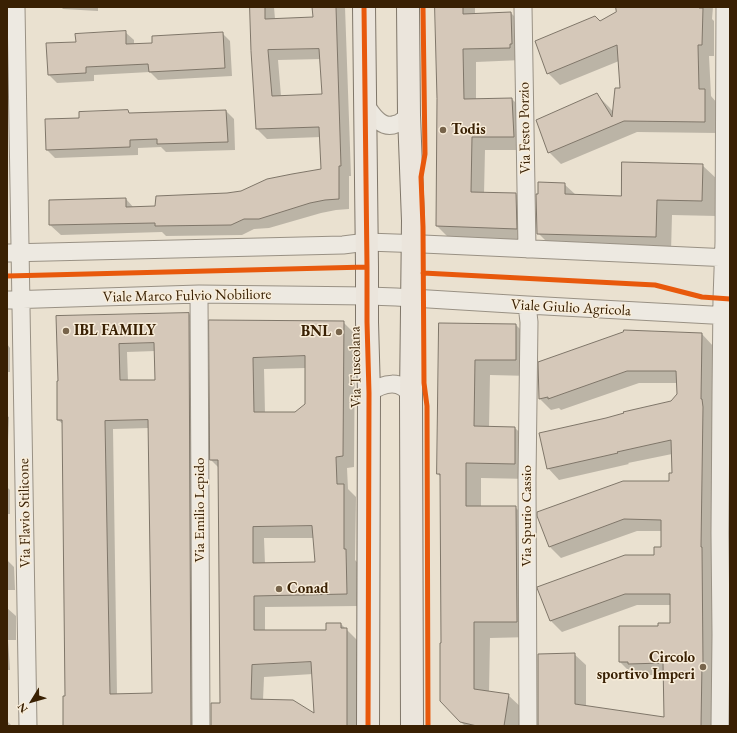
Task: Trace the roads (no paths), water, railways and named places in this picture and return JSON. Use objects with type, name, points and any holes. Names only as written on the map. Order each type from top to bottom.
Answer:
[{"type":"main road","name":"Via Tuscolana","points":[[364,7],[369,393],[368,726]]},
{"type":"main road","points":[[408,7],[413,244],[411,397],[412,726]]},
{"type":"street","name":"Via Flavio Stilicone","points":[[16,7],[14,300],[28,726]]},
{"type":"street","name":"Via Festo Porzio","points":[[523,7],[527,249]]},
{"type":"street","points":[[720,726],[721,635],[725,533],[727,258],[727,47],[725,7]]},
{"type":"street","points":[[366,104],[375,117],[387,125],[395,125],[410,115]]},
{"type":"street","points":[[14,253],[343,245],[366,242],[727,258]]},
{"type":"street","name":"Viale Marco Fulvio Nobiliore","points":[[14,300],[200,294],[368,296]]},
{"type":"street","name":"Via Emilio Lepido","points":[[200,294],[201,726]]},
{"type":"street","points":[[368,296],[412,298]]},
{"type":"street","name":"Viale Giulio Agricola","points":[[412,298],[527,306],[726,316]]},
{"type":"street","name":"Via Spurio Cassio","points":[[527,306],[529,322],[527,526],[528,726]]},
{"type":"street","name":"Via Tuscolana","points":[[369,393],[386,384],[394,384],[404,387],[409,392],[411,397]]},
{"type":"place","name":"Todis","points":[[443,130]]},
{"type":"place","name":"IBL FAMILY","points":[[66,331]]},
{"type":"place","name":"BNL","points":[[339,332]]},
{"type":"place","name":"Conad","points":[[279,589]]},
{"type":"place","name":"Circolo sportivo Imperi","points":[[703,667]]}]
